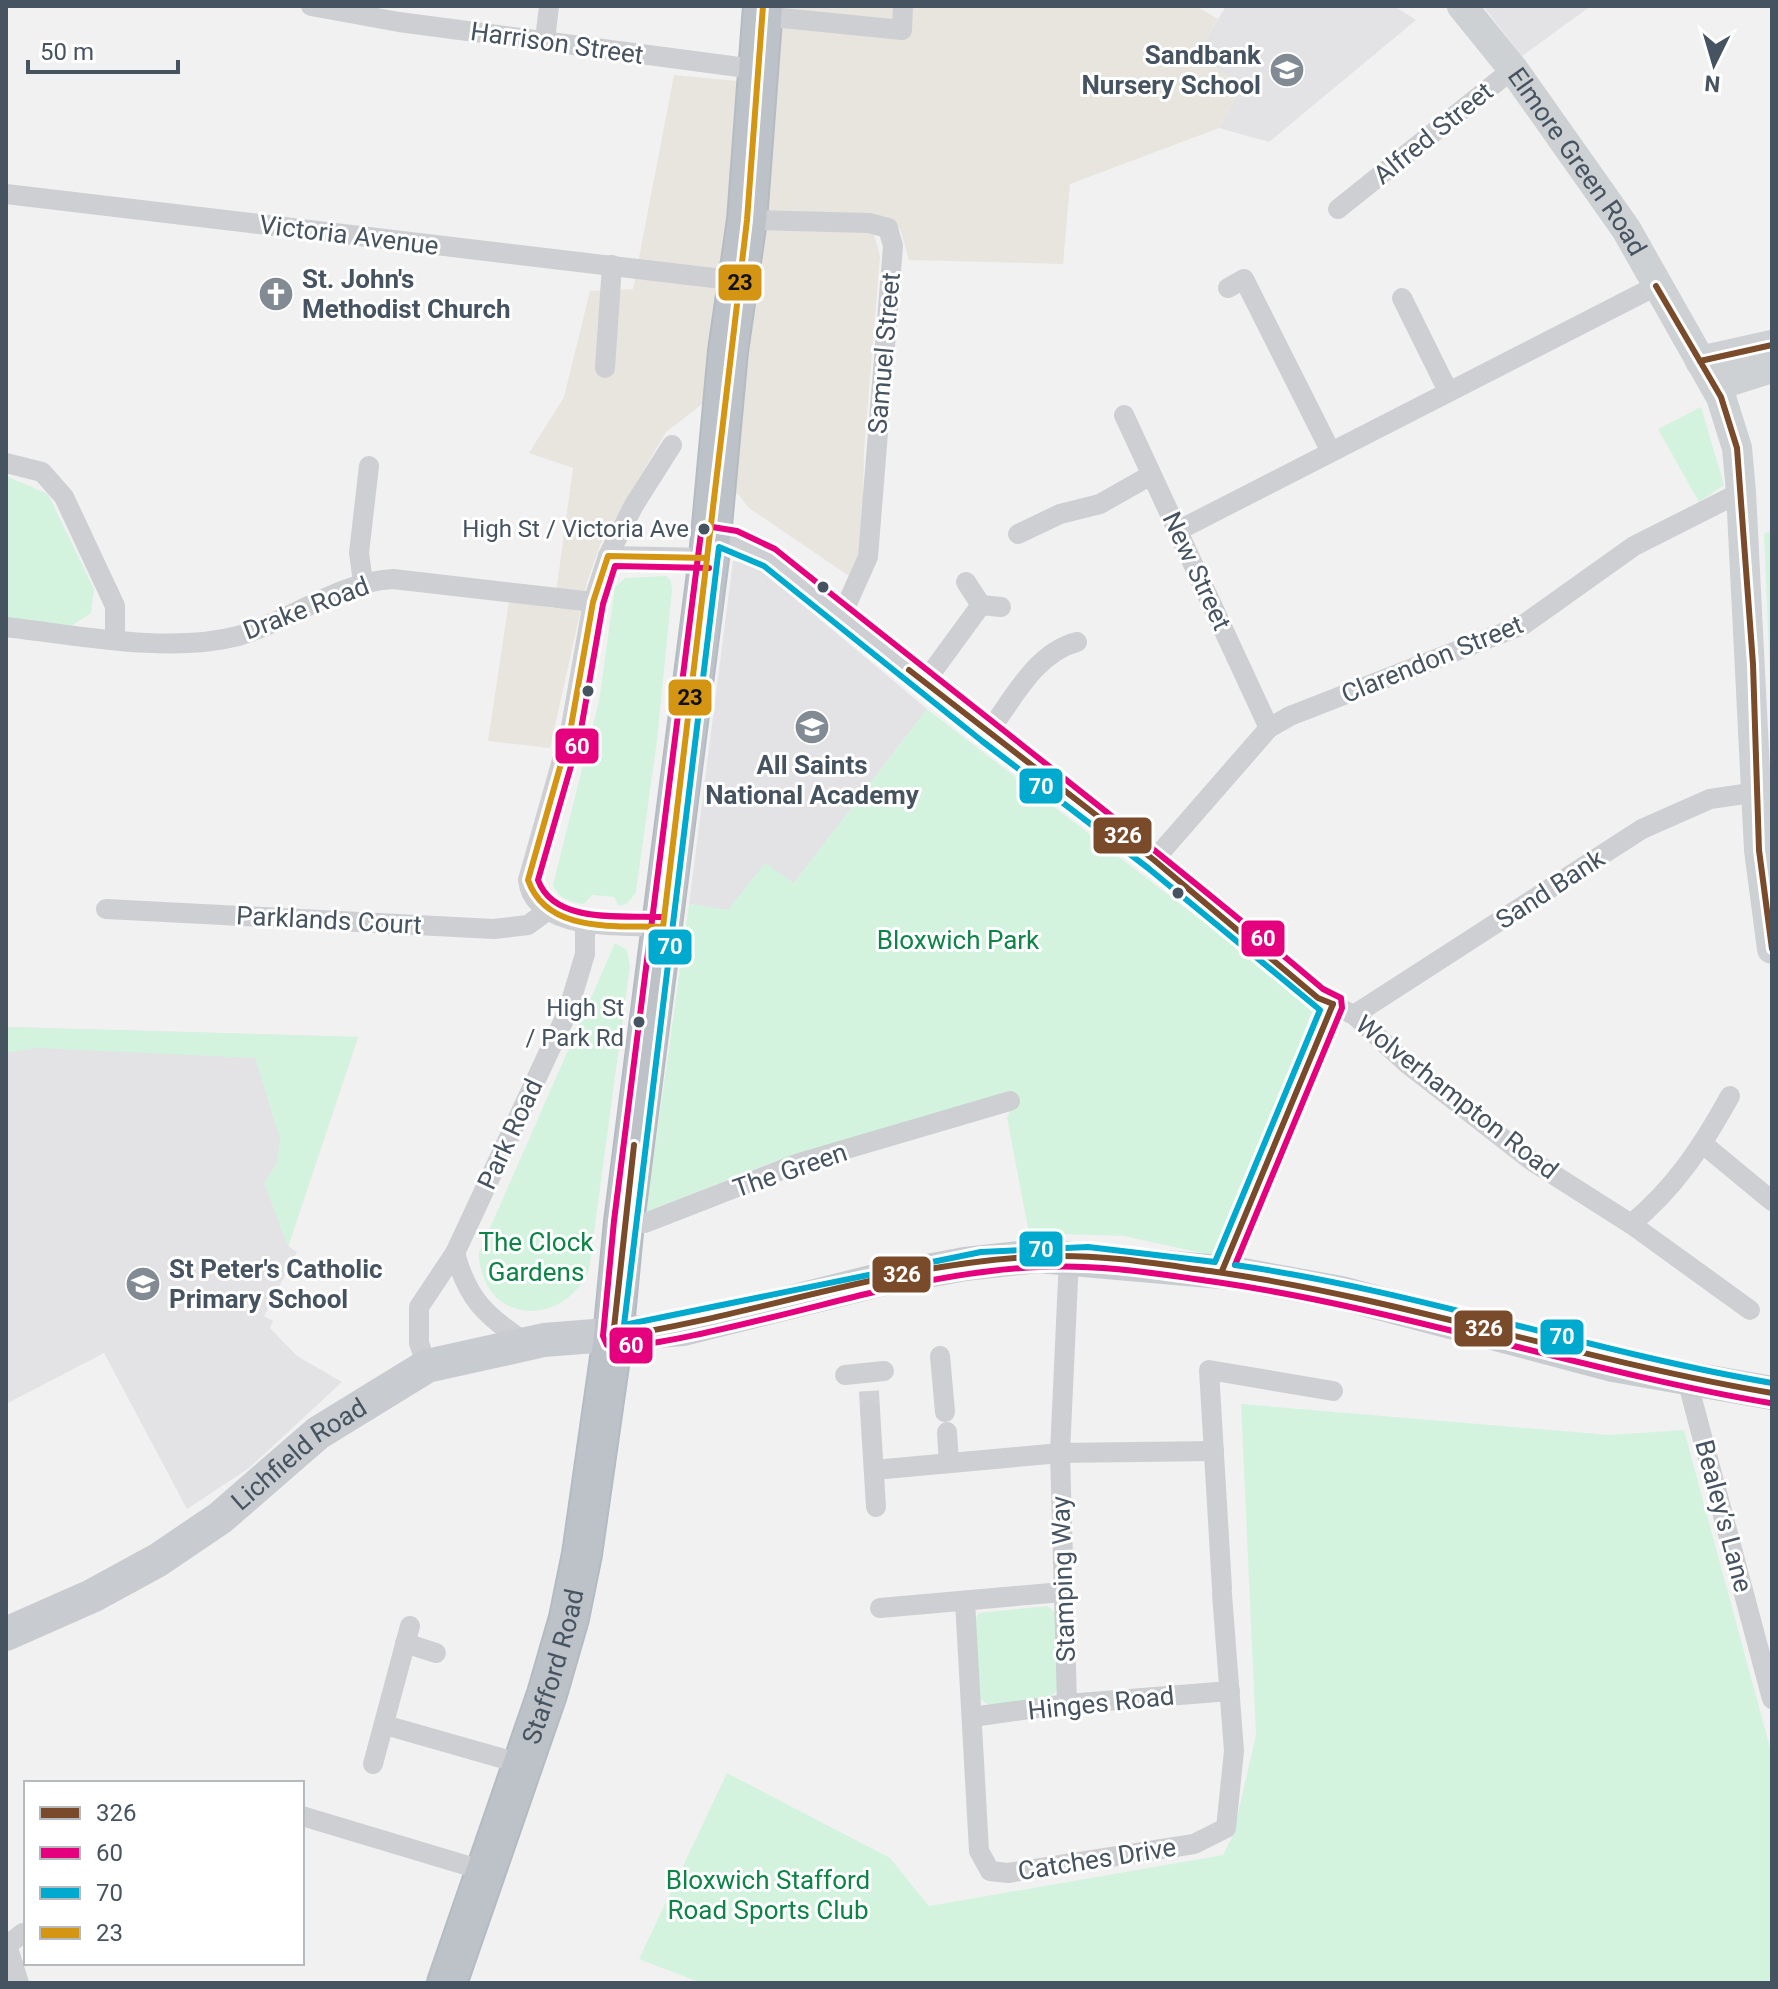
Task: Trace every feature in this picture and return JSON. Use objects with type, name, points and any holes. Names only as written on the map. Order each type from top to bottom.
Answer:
[{"type":"highway","name":"Stafford Road","points":[[447,1983],[569,1618],[582,1554],[613,1337],[624,1222],[710,546],[728,351],[747,220],[748,66],[762,11]]},
{"type":"main road","name":"Elmore Green Road","points":[[1462,6],[1513,69],[1626,229],[1707,373],[1737,448],[1759,850],[1772,949]]},
{"type":"main road","points":[[1707,373],[1771,365]]},
{"type":"main road","name":"Lichfield Road","points":[[6,1634],[92,1596],[158,1560],[220,1518],[318,1433],[427,1366],[526,1343],[683,1329],[879,1280],[955,1265],[1038,1256],[1222,1271],[1341,1293],[1599,1361],[1687,1380],[1772,1393]]},
{"type":"street","name":"Harrison Street","points":[[311,6],[399,22],[748,66]]},
{"type":"street","points":[[545,40],[549,6]]},
{"type":"street","points":[[762,11],[902,30],[903,6]]},
{"type":"street","name":"Alfred Street","points":[[1352,205],[1513,69]]},
{"type":"street","name":"Victoria Avenue","points":[[6,194],[739,281]]},
{"type":"street","name":"Samuel Street","points":[[747,220],[869,223],[888,228],[893,246],[868,557],[842,615]]},
{"type":"street","points":[[605,368],[612,265]]},
{"type":"street","points":[[1228,288],[1244,279],[1330,450]]},
{"type":"street","points":[[1179,530],[1330,450],[1656,286]]},
{"type":"street","points":[[1402,298],[1448,391]]},
{"type":"street","name":"New Street","points":[[1124,415],[1269,728]]},
{"type":"street","points":[[663,927],[585,922],[547,911],[535,899],[528,880],[570,732],[593,602],[608,556],[622,526],[662,477],[672,445]]},
{"type":"street","points":[[6,463],[42,472],[64,497],[115,606],[115,638]]},
{"type":"street","points":[[363,582],[359,553],[369,466]]},
{"type":"street","points":[[1018,534],[1060,514],[1100,504],[1151,475]]},
{"type":"street","name":"Clarendon Street","points":[[1154,860],[1269,728],[1290,716],[1523,625],[1634,546],[1741,492]]},
{"type":"street","name":"Wolverhampton Road","points":[[710,546],[734,541],[769,557],[924,683],[1154,860],[1318,998],[1354,1015],[1405,1062],[1532,1161],[1631,1224],[1750,1310]]},
{"type":"street","points":[[608,556],[710,546]]},
{"type":"street","name":"Drake Road","points":[[6,627],[171,643],[236,636],[363,582],[393,579],[593,602]]},
{"type":"street","points":[[924,683],[991,606],[966,582]]},
{"type":"street","points":[[988,733],[1044,659],[1057,647],[1077,642]]},
{"type":"street","name":"Sand Bank","points":[[1354,1015],[1642,829],[1710,799],[1757,792]]},
{"type":"street","name":"Parklands Court","points":[[106,909],[494,929],[528,925],[547,911]]},
{"type":"street","name":"Park Road","points":[[427,1366],[419,1343],[419,1307],[455,1253],[568,1011],[585,954],[585,922]]},
{"type":"street","points":[[1222,1271],[1333,1004]]},
{"type":"street","points":[[1631,1224],[1663,1198],[1703,1144],[1730,1096]]},
{"type":"street","name":"The Green","points":[[624,1222],[645,1223],[799,1163],[962,1126],[1010,1101]]},
{"type":"street","points":[[1703,1144],[1772,1201]]},
{"type":"street","points":[[455,1253],[466,1286],[485,1315],[526,1343]]},
{"type":"street","name":"Stamping Way","points":[[1067,1704],[1060,1453],[1069,1258]]},
{"type":"street","points":[[940,1356],[949,1463]]},
{"type":"street","points":[[1230,1691],[1209,1370],[1333,1391]]},
{"type":"street","points":[[845,1375],[873,1386],[876,1507]]},
{"type":"street","name":"Bealey’s Lane","points":[[1687,1380],[1772,1699]]},
{"type":"street","points":[[874,1470],[1060,1453],[1214,1451]]},
{"type":"street","points":[[880,1608],[1062,1592]]},
{"type":"street","name":"Catches Drive","points":[[965,1601],[979,1851],[984,1864],[998,1873],[1076,1865],[1194,1844],[1218,1835],[1228,1821],[1234,1770],[1230,1691]]},
{"type":"street","points":[[373,1764],[407,1635],[436,1653]]},
{"type":"street","name":"Hinges Road","points":[[972,1717],[1067,1704],[1230,1691]]},
{"type":"street","points":[[385,1725],[522,1764]]},
{"type":"street","points":[[304,1817],[485,1871]]},
{"type":"street","points":[[12,1941],[19,1983]]},
{"type":"shaded area","points":[[777,6],[1196,6],[1218,19],[1196,56],[1243,85],[1219,128],[1070,184],[1063,264],[909,260],[900,229],[892,219],[754,212]]},
{"type":"shaded area","name":"Sandbank Nursery School","points":[[1226,6],[1394,6],[1416,20],[1269,142],[1219,128],[1243,85],[1196,56]]},
{"type":"shaded area","points":[[1483,6],[1591,6],[1522,56]]},
{"type":"shaded area","points":[[674,75],[747,82],[705,402],[666,432],[600,545],[587,582],[550,748],[488,741],[509,601],[554,608],[573,468],[529,453],[564,397],[590,291],[633,289]]},
{"type":"shaded area","points":[[753,231],[873,231],[880,256],[864,451],[862,549],[852,578],[749,508],[738,494],[730,494]]},
{"type":"shaded area","name":"All Saints National Academy","points":[[733,561],[754,564],[927,709],[794,883],[728,910],[689,904]]},
{"type":"shaded area","name":"St Peter's Catholic Primary School","points":[[6,1027],[358,1037],[288,1246],[297,1252],[264,1316],[273,1321],[270,1328],[297,1356],[342,1382],[249,1468],[187,1509],[104,1353],[6,1404]]},
{"type":"green space","points":[[1701,407],[1724,485],[1699,502],[1658,429]]},
{"type":"green space","points":[[6,476],[48,494],[94,589],[91,613],[68,628],[6,620]]},
{"type":"green space","points":[[1772,530],[1772,728],[1764,534]]},
{"type":"green space","points":[[666,576],[671,581],[672,591],[657,740],[636,892],[628,903],[619,906],[614,897],[592,895],[584,904],[574,902],[562,897],[553,885],[599,701],[615,587],[625,578]]},
{"type":"green space","name":"Bloxwich Park","points":[[927,709],[1314,1007],[1216,1256],[1124,1236],[1029,1233],[1007,1118],[1017,1093],[773,1162],[646,1212],[689,904],[728,910],[765,863],[794,883]]},
{"type":"green space","name":"The Clock Gardens","points":[[615,943],[627,950],[630,966],[589,1270],[577,1289],[561,1303],[543,1310],[525,1311],[508,1305],[493,1294],[483,1277],[479,1253]]},
{"type":"green space","points":[[6,1027],[358,1037],[288,1247],[264,1183],[277,1163],[280,1139],[255,1058],[37,1048],[6,1053]]},
{"type":"green space","name":"Bloxwich Stafford Road Sports Club","points":[[1241,1404],[1610,1435],[1684,1430],[1772,1755],[1772,1983],[701,1983],[639,1959],[727,1773],[890,1858],[929,1906],[1223,1855],[1233,1835],[1256,1735]]},
{"type":"green space","points":[[1047,1606],[1057,1614],[1060,1688],[1047,1700],[988,1705],[979,1698],[973,1623],[979,1613]]},
{"type":"tunnel","points":[[869,1391],[870,1410]]},
{"type":"transit line","name":"23","points":[[707,558],[747,220],[763,6]]},
{"type":"transit line","name":"326","points":[[1656,286],[1721,397],[1737,448],[1753,664],[1759,850],[1772,949]]},
{"type":"transit line","name":"326","points":[[1700,361],[1772,345]]},
{"type":"transit line","name":"60","points":[[1235,1265],[1342,1008],[1341,998],[1323,989],[1119,822],[775,549],[737,531],[706,526],[701,533],[614,1221],[603,1336],[607,1345],[625,1346],[695,1335],[959,1275],[1020,1268],[1083,1267],[1167,1275],[1280,1293],[1699,1390],[1770,1403]]},
{"type":"transit line","name":"70","points":[[719,547],[764,566],[982,741],[1148,868],[1320,1010],[1215,1262],[1088,1247],[981,1252],[624,1325],[719,547]]},
{"type":"transit line","name":"23","points":[[608,556],[707,558],[663,927],[605,925],[567,918],[550,910],[537,897],[528,880],[570,732],[593,602],[608,556]]},
{"type":"transit line","name":"60","points":[[663,917],[592,915],[575,911],[546,894],[538,880],[580,735],[603,604],[615,566],[709,568]]},
{"type":"transit line","name":"326","points":[[909,670],[1154,860],[1318,998],[1333,1004]]},
{"type":"transit line","name":"326","points":[[1222,1271],[1333,1004]]},
{"type":"transit line","name":"326","points":[[613,1337],[634,1145]]},
{"type":"transit line","name":"326","points":[[613,1337],[942,1267],[997,1259],[1093,1257],[1210,1271],[1351,1297],[1701,1380],[1772,1393]]},
{"type":"transit line","name":"70","points":[[1235,1265],[1370,1290],[1637,1355],[1772,1383]]},
{"type":"place","name":"Sandbank Nursery School","points":[[1287,70]]},
{"type":"place","name":"St. John's Methodist Church","points":[[276,294]]},
{"type":"place","name":"High St / Victoria Ave","points":[[704,529]]},
{"type":"place","name":"All Saints National Academy","points":[[812,727]]},
{"type":"place","name":"High St / Park Rd","points":[[639,1022]]},
{"type":"place","name":"St Peter's Catholic Primary School","points":[[143,1284]]}]
